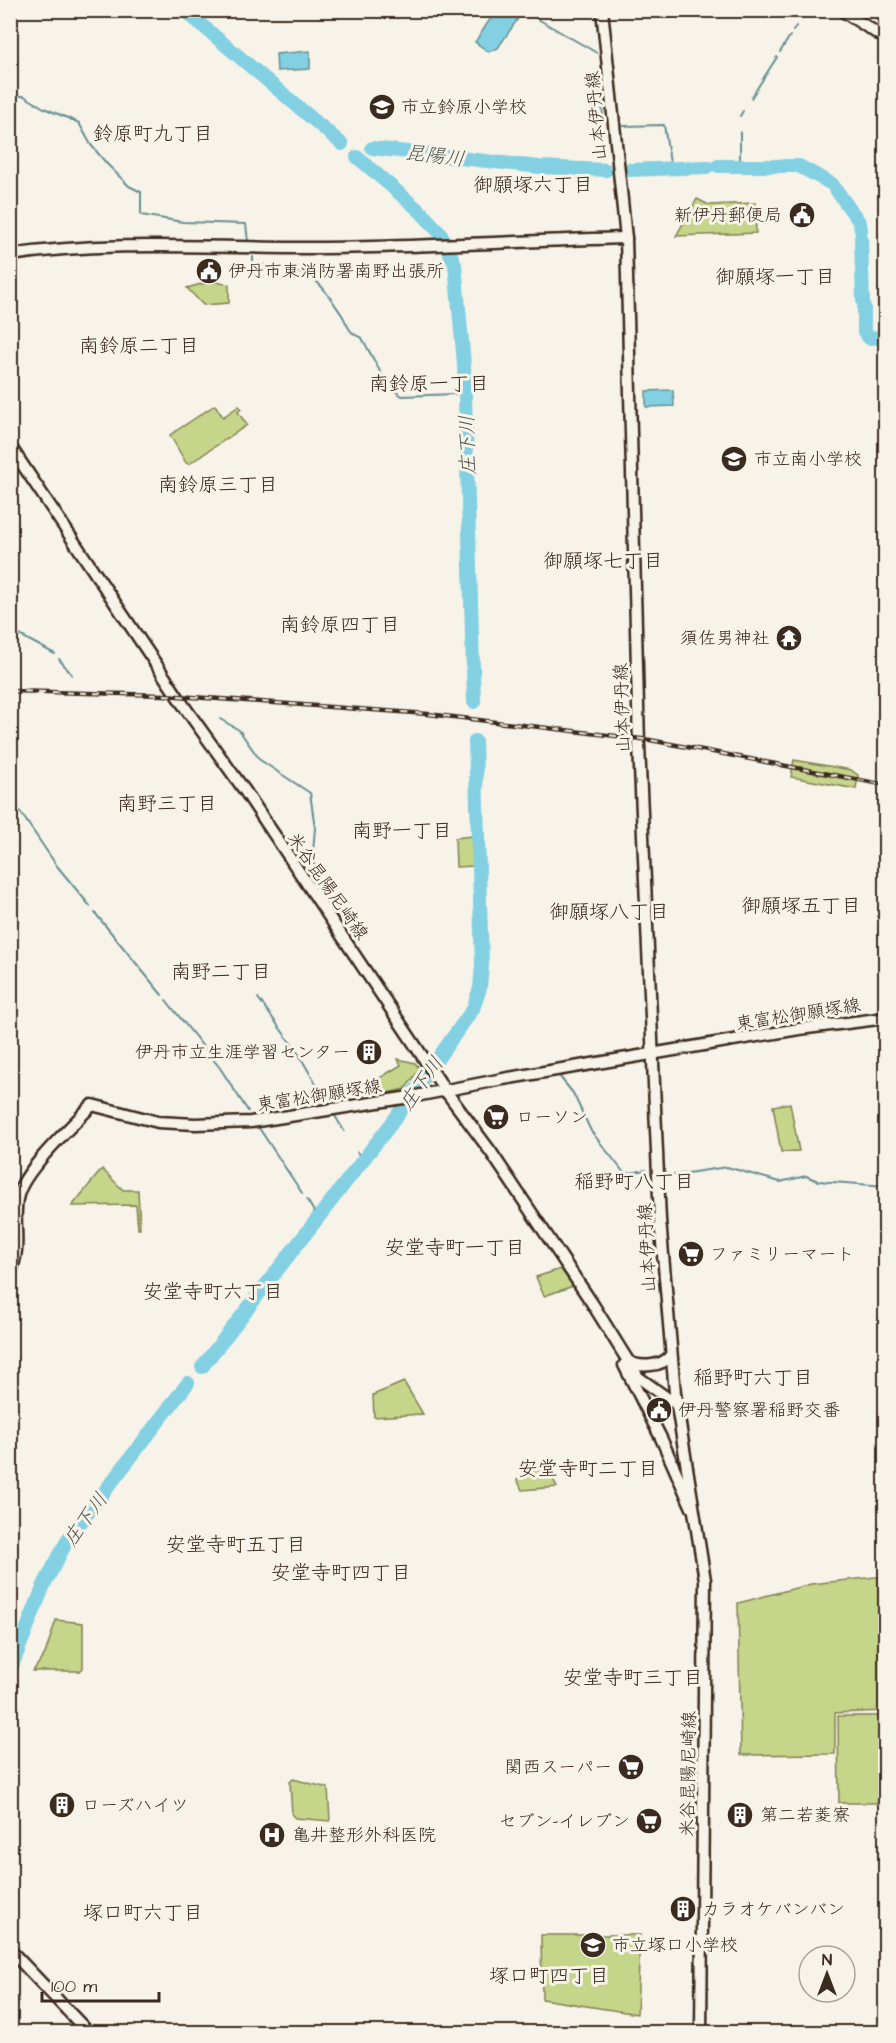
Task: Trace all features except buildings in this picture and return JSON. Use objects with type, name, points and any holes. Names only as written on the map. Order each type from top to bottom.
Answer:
[{"type":"main road","name":"山本伊丹線","points":[[602,10],[626,238],[639,745],[652,1054],[671,1355],[677,1406]]},
{"type":"main road","points":[[841,10],[885,39]]},
{"type":"main road","points":[[10,255],[66,247],[108,245],[318,248],[626,238]]},
{"type":"main road","name":"米谷昆陽尼崎線","points":[[10,446],[186,710],[245,791],[445,1090],[491,1152],[592,1303],[616,1346],[696,1516]]},
{"type":"main road","name":"東富松御願塚線","points":[[10,1273],[17,1260],[18,1195],[34,1168],[92,1106],[158,1122],[224,1124],[404,1098],[830,1024],[885,1018]]},
{"type":"main road","name":"米谷昆陽尼崎線","points":[[616,1346],[638,1377],[677,1406],[704,1558],[706,1601],[701,2032]]},
{"type":"main road","points":[[627,1361],[640,1366],[657,1364],[666,1361],[671,1355]]},
{"type":"main road","points":[[10,1950],[88,2032]]},
{"type":"green space","points":[[697,199],[709,205],[755,203],[756,233],[676,236]]},
{"type":"green space","points":[[212,281],[229,285],[229,303],[203,305],[187,288]]},
{"type":"green space","points":[[215,405],[223,417],[239,406],[241,409],[238,412],[247,425],[189,464],[186,463],[170,435]]},
{"type":"green space","points":[[794,760],[851,770],[858,775],[856,789],[791,777]]},
{"type":"green space","points":[[472,836],[473,866],[456,867],[455,838]]},
{"type":"green space","points":[[398,1059],[415,1063],[420,1069],[405,1089],[364,1098],[360,1090],[401,1065]]},
{"type":"green space","points":[[790,1103],[799,1151],[781,1152],[773,1106]]},
{"type":"green space","points":[[102,1169],[123,1190],[138,1190],[140,1229],[138,1229],[136,1205],[72,1206]]},
{"type":"green space","points":[[561,1269],[573,1286],[544,1296],[536,1277]]},
{"type":"green space","points":[[404,1382],[423,1414],[374,1417],[373,1395]]},
{"type":"green space","points":[[545,1463],[557,1487],[522,1490],[517,1479]]},
{"type":"green space","points":[[885,1576],[885,1711],[835,1713],[835,1754],[741,1755],[738,1603],[811,1584]]},
{"type":"green space","points":[[56,1620],[83,1623],[83,1668],[80,1671],[33,1671],[45,1654]]},
{"type":"green space","points":[[838,1716],[885,1716],[885,1803],[839,1803]]},
{"type":"green space","points":[[293,1779],[328,1788],[330,1821],[295,1818],[292,1815],[290,1782]]},
{"type":"green space","points":[[541,1935],[640,1935],[637,2014],[542,1999]]},
{"type":"water","points":[[491,11],[523,11],[498,48],[489,52],[475,42],[491,18]]},
{"type":"water","points":[[310,51],[310,69],[277,71],[276,54]]},
{"type":"water","points":[[673,390],[674,406],[646,407],[646,391]]},
{"type":"waterway","points":[[184,10],[342,144]]},
{"type":"waterway","points":[[531,10],[536,18],[597,53]]},
{"type":"waterway","points":[[801,18],[806,10]]},
{"type":"waterway","points":[[793,31],[796,26]]},
{"type":"waterway","points":[[780,52],[790,36]]},
{"type":"waterway","points":[[751,98],[777,57]]},
{"type":"waterway","points":[[600,81],[602,100]]},
{"type":"waterway","points":[[10,96],[24,96],[44,108],[79,123],[91,145],[107,164],[129,186],[141,192],[141,215],[183,222],[246,224],[248,242]]},
{"type":"waterway","points":[[602,106],[603,114]]},
{"type":"waterway","points":[[740,116],[743,111]]},
{"type":"waterway","points":[[624,126],[664,125],[671,169]]},
{"type":"waterway","points":[[740,132],[740,165]]},
{"type":"waterway","name":"昆陽川","points":[[372,148],[539,167],[606,170]]},
{"type":"waterway","name":"庄下川","points":[[357,157],[421,212],[441,234],[455,264],[464,364],[474,702]]},
{"type":"waterway","name":"昆陽川","points":[[718,166],[799,166],[832,184],[860,223],[861,230]]},
{"type":"waterway","name":"昆陽川","points":[[629,170],[707,167]]},
{"type":"waterway","name":"昆陽川","points":[[861,238],[863,301]]},
{"type":"waterway","points":[[253,257],[253,263],[297,272],[314,279],[342,315],[351,332],[362,338],[388,386],[402,396],[456,394]]},
{"type":"waterway","name":"昆陽川","points":[[864,307],[864,332],[869,338],[886,337]]},
{"type":"waterway","name":"庄下川","points":[[460,394],[465,394]]},
{"type":"waterway","points":[[10,630],[55,654]]},
{"type":"waterway","points":[[59,659],[72,675]]},
{"type":"waterway","points":[[220,719],[239,730],[260,760],[310,793],[315,828],[313,852],[316,885]]},
{"type":"waterway","name":"庄下川","points":[[202,1367],[391,1124],[473,1009],[480,988],[482,965],[475,741]]},
{"type":"waterway","points":[[10,797],[57,866],[90,906]]},
{"type":"waterway","points":[[95,913],[162,995]]},
{"type":"waterway","points":[[258,998],[298,1053],[327,1103]]},
{"type":"waterway","points":[[166,1000],[220,1068],[248,1111]]},
{"type":"waterway","points":[[560,1077],[573,1093],[591,1131],[625,1174],[646,1170],[646,1173]]},
{"type":"waterway","points":[[334,1114],[344,1131]]},
{"type":"waterway","points":[[259,1128],[302,1193]]},
{"type":"waterway","name":"庄下川","points":[[360,1157],[362,1161]]},
{"type":"waterway","points":[[668,1176],[727,1167],[780,1182],[806,1176],[818,1181],[886,1186]]},
{"type":"waterway","points":[[307,1200],[318,1218]]},
{"type":"waterway","name":"庄下川","points":[[10,1671],[44,1585],[68,1539],[188,1383]]},
{"type":"railway","points":[[10,691],[164,695],[428,714],[650,740],[886,785]]},
{"type":"place","name":"市立鈴原小学校","points":[[382,107]]},
{"type":"place","name":"新伊丹郵便局","points":[[802,215]]},
{"type":"place","name":"伊丹市東消防署南野出張所","points":[[209,271]]},
{"type":"place","name":"市立南小学校","points":[[734,459]]},
{"type":"place","name":"須佐男神社","points":[[789,638]]},
{"type":"place","name":"伊丹市立生涯学習センター","points":[[369,1052]]},
{"type":"place","name":"ローソン","points":[[496,1117]]},
{"type":"place","name":"ファミリーマート","points":[[691,1254]]},
{"type":"place","name":"伊丹警察署稲野交番","points":[[659,1410]]},
{"type":"place","name":"関西スーパー","points":[[631,1767]]},
{"type":"place","name":"ローズハイツ","points":[[62,1805]]},
{"type":"place","name":"第二若菱寮","points":[[740,1815]]},
{"type":"place","name":"セブン-イレブン","points":[[649,1821]]},
{"type":"place","name":"亀井整形外科医院","points":[[272,1835]]},
{"type":"place","name":"カラオケバンバン","points":[[683,1909]]},
{"type":"place","name":"市立塚口小学校","points":[[593,1945]]},
{"type":"district","name":"鈴原町九丁目","points":[[153,133]]},
{"type":"district","name":"御願塚六丁目","points":[[533,184]]},
{"type":"district","name":"御願塚一丁目","points":[[775,276]]},
{"type":"district","name":"南鈴原二丁目","points":[[139,345]]},
{"type":"district","name":"南鈴原一丁目","points":[[429,383]]},
{"type":"district","name":"南鈴原三丁目","points":[[218,484]]},
{"type":"district","name":"御願塚七丁目","points":[[603,560]]},
{"type":"district","name":"南鈴原四丁目","points":[[340,624]]},
{"type":"district","name":"南野三丁目","points":[[167,803]]},
{"type":"district","name":"南野一丁目","points":[[402,830]]},
{"type":"district","name":"御願塚五丁目","points":[[801,905]]},
{"type":"district","name":"御願塚八丁目","points":[[609,911]]},
{"type":"district","name":"南野二丁目","points":[[221,971]]},
{"type":"district","name":"稲野町八丁目","points":[[634,1181]]},
{"type":"district","name":"安堂寺町一丁目","points":[[455,1247]]},
{"type":"district","name":"安堂寺町六丁目","points":[[213,1291]]},
{"type":"district","name":"稲野町六丁目","points":[[753,1377]]},
{"type":"district","name":"安堂寺町二丁目","points":[[588,1468]]},
{"type":"district","name":"安堂寺町五丁目","points":[[236,1544]]},
{"type":"district","name":"安堂寺町四丁目","points":[[341,1572]]},
{"type":"district","name":"安堂寺町三丁目","points":[[633,1677]]},
{"type":"district","name":"塚口町六丁目","points":[[143,1912]]},
{"type":"district","name":"塚口町四丁目","points":[[549,1975]]}]
